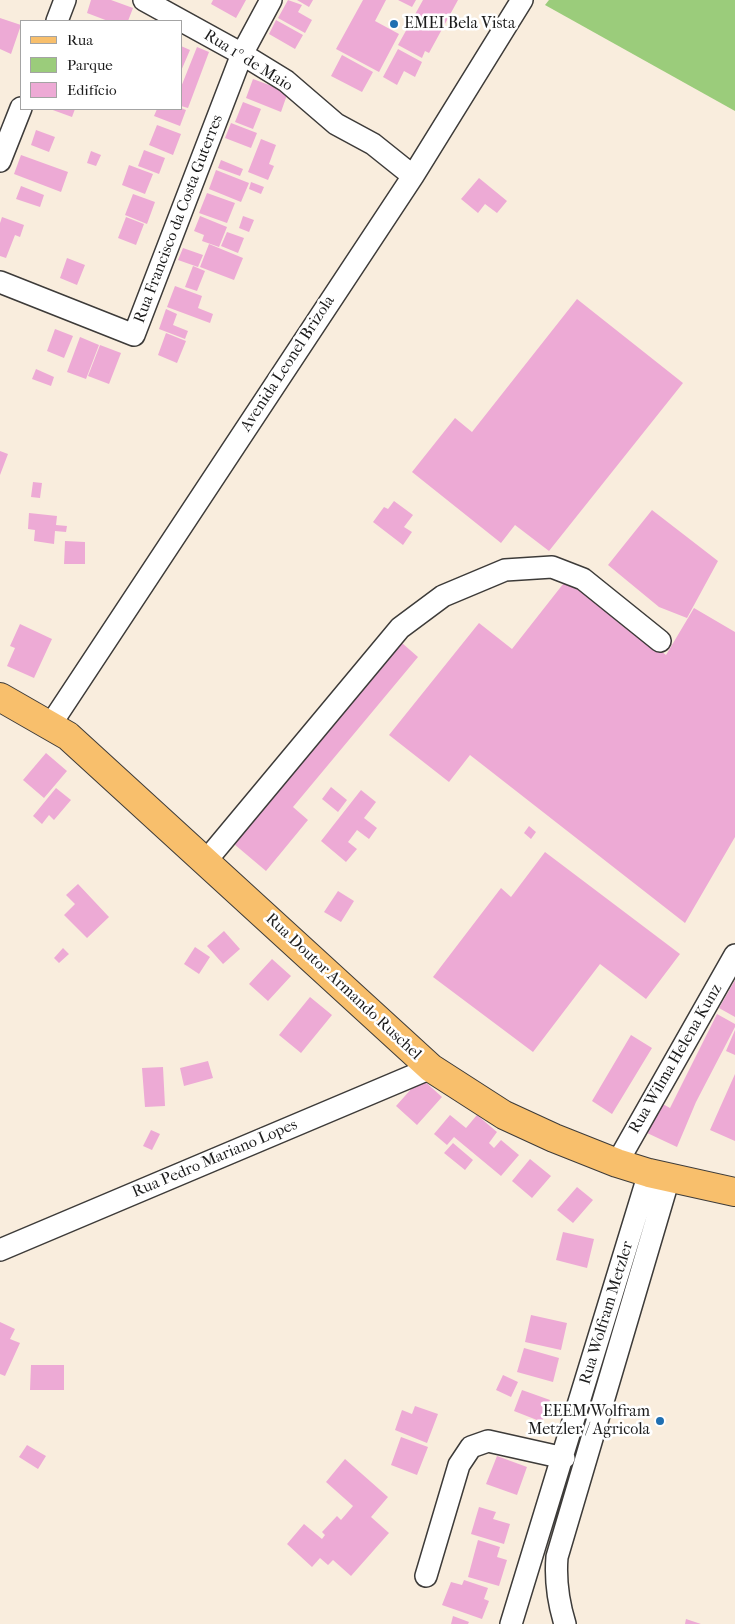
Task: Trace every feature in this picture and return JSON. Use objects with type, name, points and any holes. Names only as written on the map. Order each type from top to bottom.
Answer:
[{"type":"main road","name":"Rua Doutor Armando Ruschel","points":[[2,702],[50,724],[68,736],[431,1068],[504,1115],[617,1163],[659,1176],[735,1192]]},
{"type":"street","points":[[57,20],[65,0]]},
{"type":"street","name":"Rua 1º de Maio","points":[[144,0],[180,20]]},
{"type":"street","name":"Rua Francisco da Costa Guterres","points":[[0,282],[134,335],[242,54],[271,0]]},
{"type":"street","name":"Avenida Leonel Brizola","points":[[50,724],[412,176],[522,0]]},
{"type":"street","name":"Rua 1º de Maio","points":[[182,21],[286,81],[336,124],[373,144],[412,176]]},
{"type":"street","points":[[0,161],[20,110]]},
{"type":"street","points":[[206,862],[400,628],[443,596],[505,570],[552,567],[583,579],[660,641]]},
{"type":"street","name":"Rua Wilma Helena Kunz","points":[[617,1163],[735,955]]},
{"type":"street","name":"Rua Pedro Mariano Lopes","points":[[0,1250],[431,1068]]},
{"type":"street","points":[[566,1624],[559,1604],[556,1578],[557,1557],[659,1176]]},
{"type":"street","name":"Rua Wolfram Metzler","points":[[512,1624],[564,1458],[659,1176]]},
{"type":"street","points":[[426,1576],[459,1465],[471,1447],[488,1441],[564,1458]]},
{"type":"street","points":[[534,1553],[557,1557]]},
{"type":"green space","points":[[549,0],[735,0],[735,111],[545,5]]},
{"type":"building","points":[[91,0],[111,0],[133,8],[128,20],[105,20],[87,13]]},
{"type":"building","points":[[213,0],[246,0],[236,18],[211,4]]},
{"type":"building","points":[[288,0],[302,5],[298,12],[312,20],[305,33],[278,18]]},
{"type":"building","points":[[297,0],[313,0],[309,7]]},
{"type":"building","points":[[363,0],[386,0],[375,21],[399,34],[379,72],[336,49]]},
{"type":"building","points":[[398,0],[416,0],[412,7]]},
{"type":"building","points":[[423,0],[458,0],[429,53],[425,51],[422,58],[398,45]]},
{"type":"building","points":[[0,18],[20,25],[11,54],[0,49]]},
{"type":"building","points":[[276,20],[303,35],[295,49],[269,34]]},
{"type":"building","points":[[182,46],[190,50],[182,69]]},
{"type":"building","points":[[197,47],[209,52],[188,108],[182,106],[182,84]]},
{"type":"building","points":[[398,49],[422,62],[415,77],[404,71],[397,85],[383,77]]},
{"type":"building","points":[[342,55],[373,72],[362,92],[331,76]]},
{"type":"building","points":[[253,79],[288,92],[281,112],[246,98]]},
{"type":"building","points":[[243,102],[261,109],[253,129],[235,122]]},
{"type":"building","points":[[182,108],[186,110],[180,126],[154,116],[157,110],[182,110]]},
{"type":"building","points":[[53,110],[75,110],[72,117]]},
{"type":"building","points":[[231,123],[257,133],[251,148],[225,138]]},
{"type":"building","points":[[157,125],[181,134],[173,155],[149,145]]},
{"type":"building","points":[[36,130],[55,137],[49,152],[31,145]]},
{"type":"building","points":[[261,139],[276,145],[269,164],[274,166],[268,180],[248,172]]},
{"type":"building","points":[[144,150],[165,158],[159,174],[138,166]]},
{"type":"building","points":[[91,151],[101,155],[96,166],[87,163]]},
{"type":"building","points":[[21,155],[68,172],[61,192],[14,174]]},
{"type":"building","points":[[221,160],[243,169],[240,176],[218,168]]},
{"type":"building","points":[[129,165],[153,174],[145,194],[122,185]]},
{"type":"building","points":[[216,170],[249,183],[241,202],[209,189]]},
{"type":"building","points":[[479,178],[507,201],[497,213],[485,204],[478,213],[461,199]]},
{"type":"building","points":[[251,182],[264,187],[261,194],[249,189]]},
{"type":"building","points":[[21,186],[44,195],[40,207],[16,199]]},
{"type":"building","points":[[207,193],[235,203],[227,223],[199,213]]},
{"type":"building","points":[[133,194],[155,202],[147,224],[125,215]]},
{"type":"building","points":[[200,216],[227,227],[219,247],[202,241],[204,235],[194,231]]},
{"type":"building","points":[[243,216],[254,220],[249,232],[239,228]]},
{"type":"building","points":[[2,217],[24,225],[20,237],[15,235],[6,258],[0,256],[0,223]]},
{"type":"building","points":[[126,217],[144,224],[136,245],[118,238]]},
{"type":"building","points":[[227,232],[244,238],[238,253],[221,246]]},
{"type":"building","points":[[209,244],[243,258],[234,280],[200,267]]},
{"type":"building","points":[[183,248],[203,255],[198,267],[178,260]]},
{"type":"building","points":[[67,258],[85,265],[77,285],[60,278]]},
{"type":"building","points":[[193,266],[205,271],[197,291],[185,287]]},
{"type":"building","points":[[175,286],[202,296],[198,308],[213,314],[210,323],[167,307]]},
{"type":"building","points":[[577,299],[683,383],[549,551],[515,525],[501,543],[412,472],[455,418],[472,432]]},
{"type":"building","points":[[166,309],[177,314],[173,325],[188,331],[185,339],[159,329]]},
{"type":"building","points":[[55,329],[73,336],[64,358],[47,351]]},
{"type":"building","points":[[166,333],[186,341],[177,363],[158,355]]},
{"type":"building","points":[[80,337],[99,345],[86,379],[67,372]]},
{"type":"building","points":[[100,345],[121,353],[109,384],[88,376]]},
{"type":"building","points":[[36,369],[54,377],[51,386],[32,379]]},
{"type":"building","points":[[0,451],[8,454],[0,475]]},
{"type":"building","points":[[33,482],[42,483],[40,498],[31,497]]},
{"type":"building","points":[[394,501],[413,515],[404,527],[412,532],[403,545],[373,522],[384,507],[388,509]]},
{"type":"building","points":[[652,510],[718,561],[687,618],[659,607],[608,565]]},
{"type":"building","points":[[29,513],[57,516],[56,525],[67,526],[66,532],[55,531],[54,544],[34,541],[35,530],[28,529]]},
{"type":"building","points":[[65,541],[85,542],[85,564],[64,564]]},
{"type":"building","points":[[567,579],[666,655],[694,608],[735,632],[735,837],[685,923],[470,755],[449,782],[389,735],[479,623],[512,649]]},
{"type":"building","points":[[20,624],[52,639],[34,678],[7,666],[15,648],[10,646]]},
{"type":"building","points":[[402,643],[418,657],[293,807],[308,820],[266,871],[234,844]]},
{"type":"building","points":[[46,753],[67,771],[44,798],[23,780]]},
{"type":"building","points":[[331,787],[347,800],[338,812],[322,799]]},
{"type":"building","points":[[56,788],[71,800],[54,820],[49,815],[42,824],[33,816]]},
{"type":"building","points":[[361,790],[376,802],[364,818],[377,828],[369,839],[357,830],[348,842],[357,849],[346,862],[321,841]]},
{"type":"building","points":[[529,826],[536,832],[531,839],[524,833]]},
{"type":"building","points":[[545,852],[680,954],[646,999],[600,964],[533,1052],[433,977],[501,888],[511,897]]},
{"type":"building","points":[[78,884],[109,917],[87,938],[64,915],[75,904],[66,895]]},
{"type":"building","points":[[338,891],[354,901],[341,922],[324,912]]},
{"type":"building","points":[[224,931],[240,949],[223,964],[207,946]]},
{"type":"building","points":[[195,947],[210,957],[199,974],[184,964]]},
{"type":"building","points":[[63,948],[69,954],[59,963],[54,958]]},
{"type":"building","points":[[272,959],[291,976],[268,1001],[249,984]]},
{"type":"building","points":[[735,980],[735,1017],[719,1008]]},
{"type":"building","points":[[310,997],[332,1015],[301,1053],[279,1035]]},
{"type":"building","points":[[717,1014],[735,1024],[735,1027],[696,1102],[677,1147],[645,1132],[659,1102],[670,1108]]},
{"type":"building","points":[[735,1030],[735,1055],[726,1051]]},
{"type":"building","points":[[631,1035],[652,1048],[612,1114],[592,1101]]},
{"type":"building","points":[[208,1061],[213,1078],[184,1086],[180,1068]]},
{"type":"building","points":[[163,1067],[165,1106],[145,1107],[142,1068]]},
{"type":"building","points":[[735,1074],[735,1141],[710,1130]]},
{"type":"building","points":[[421,1078],[442,1097],[417,1125],[396,1106]]},
{"type":"building","points":[[450,1115],[466,1128],[477,1115],[497,1132],[489,1143],[494,1148],[501,1140],[519,1155],[501,1176],[454,1137],[447,1145],[434,1134]]},
{"type":"building","points":[[151,1130],[160,1134],[152,1150],[143,1146]]},
{"type":"building","points":[[453,1143],[473,1160],[465,1170],[444,1153]]},
{"type":"building","points":[[530,1159],[551,1176],[532,1198],[512,1181]]},
{"type":"building","points":[[577,1187],[593,1200],[573,1223],[557,1210]]},
{"type":"building","points":[[563,1232],[594,1239],[587,1268],[556,1260]]},
{"type":"building","points":[[531,1315],[567,1323],[561,1350],[525,1342]]},
{"type":"building","points":[[0,1322],[15,1329],[10,1339],[20,1343],[5,1376],[0,1374]]},
{"type":"building","points":[[524,1348],[559,1358],[553,1382],[517,1372]]},
{"type":"building","points":[[31,1365],[64,1365],[64,1390],[30,1390]]},
{"type":"building","points":[[503,1375],[518,1382],[511,1397],[496,1390]]},
{"type":"building","points":[[522,1390],[550,1400],[542,1422],[514,1411]]},
{"type":"building","points":[[415,1406],[438,1414],[427,1443],[395,1430],[402,1410],[412,1414]]},
{"type":"building","points":[[401,1437],[428,1447],[417,1475],[391,1465]]},
{"type":"building","points":[[27,1445],[46,1456],[38,1469],[19,1457]]},
{"type":"building","points":[[497,1456],[527,1467],[517,1495],[486,1484]]},
{"type":"building","points":[[345,1459],[388,1497],[371,1517],[389,1533],[351,1576],[333,1560],[328,1565],[320,1558],[312,1567],[287,1544],[304,1524],[322,1539],[325,1535],[322,1532],[337,1516],[341,1520],[353,1506],[326,1482]]},
{"type":"building","points":[[479,1507],[496,1512],[493,1519],[510,1524],[504,1544],[471,1534]]},
{"type":"building","points":[[478,1540],[500,1547],[497,1557],[507,1560],[499,1586],[468,1577]]},
{"type":"building","points":[[464,1580],[488,1588],[484,1599],[489,1601],[482,1619],[442,1605],[451,1582],[462,1585]]},
{"type":"building","points":[[453,1616],[469,1622],[468,1624],[451,1624]]},
{"type":"building","points":[[686,1619],[701,1624],[685,1624]]},
{"type":"place","name":"EMEI Bela Vista","points":[[394,24]]},
{"type":"place","name":"EEEM Wolfram Metzler / Agricola","points":[[660,1421]]}]
